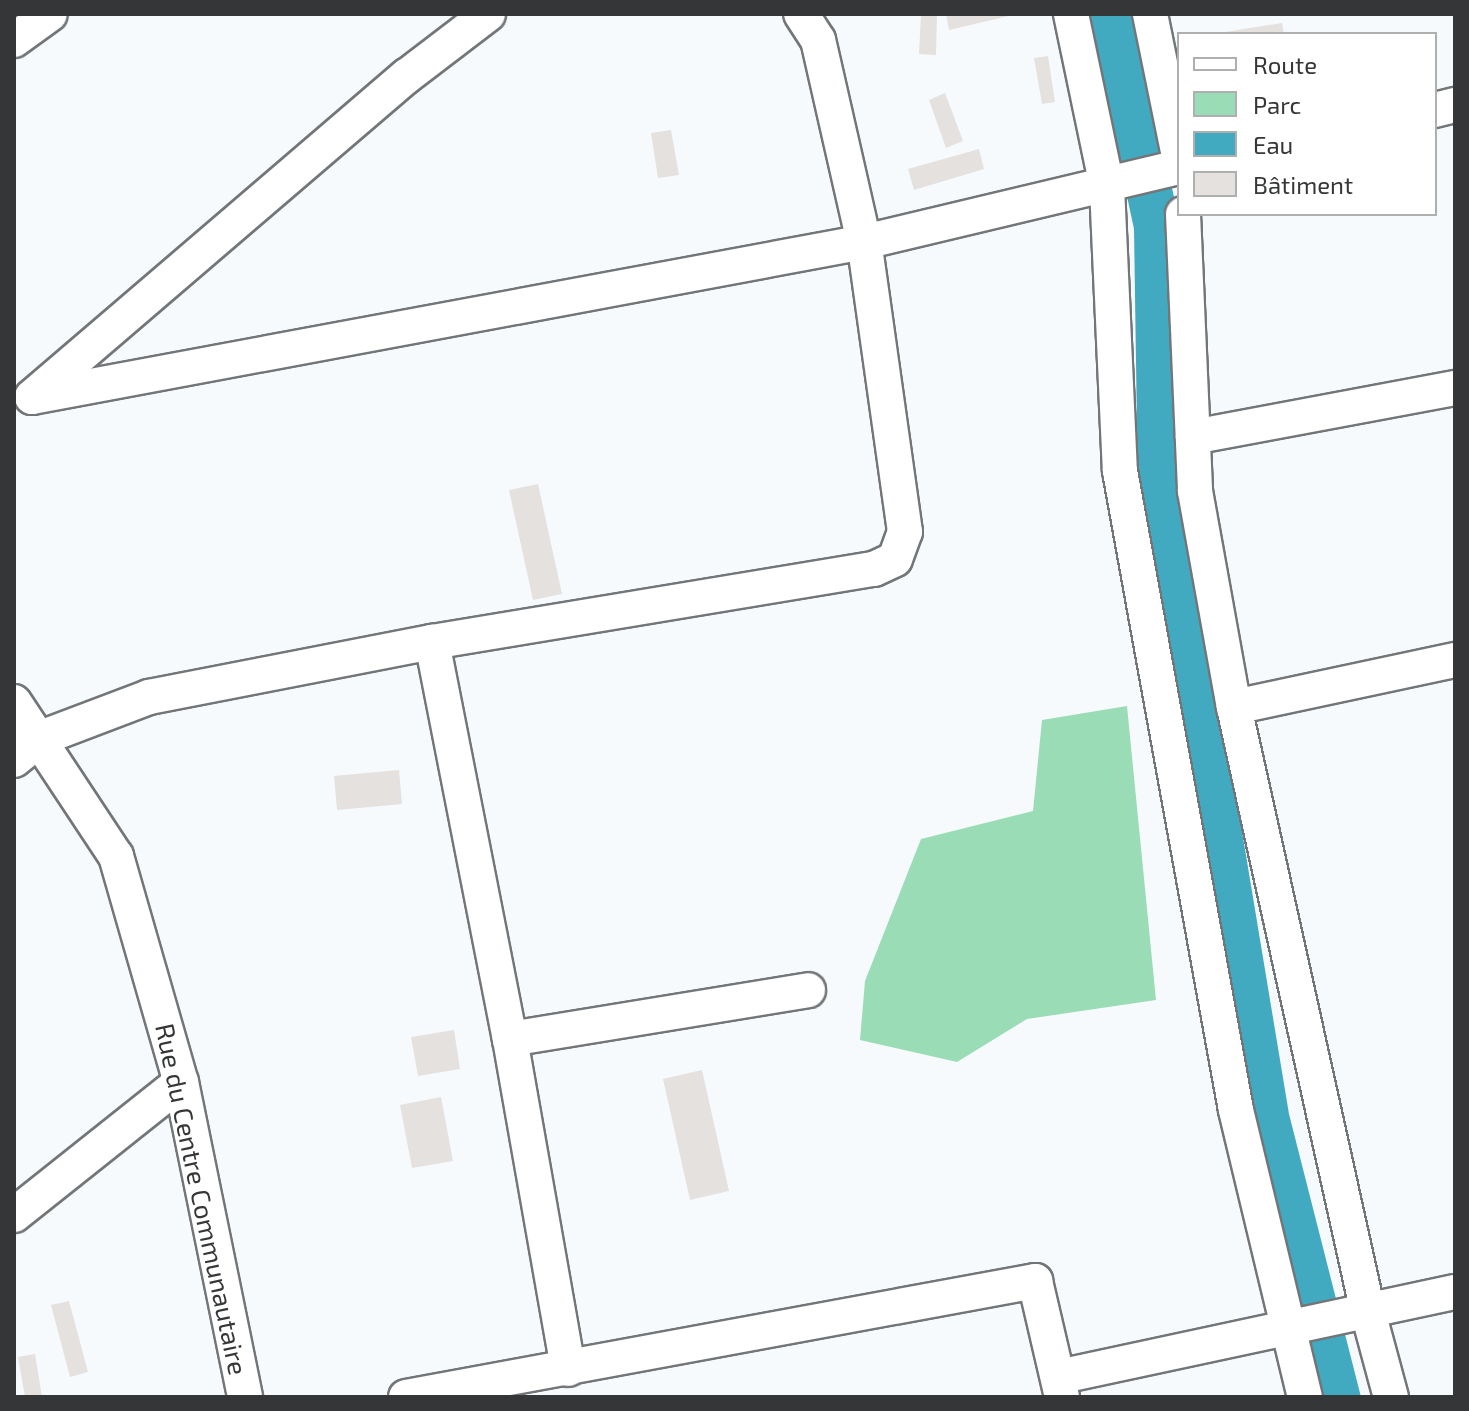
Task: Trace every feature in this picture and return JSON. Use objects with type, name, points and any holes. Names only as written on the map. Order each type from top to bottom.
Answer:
[{"type":"street","points":[[14,40],[50,14]]},
{"type":"street","points":[[23,403],[395,86],[488,14]]},
{"type":"street","points":[[14,760],[41,738],[149,697],[432,642],[874,569],[895,559],[905,532],[864,242],[818,40],[801,14]]},
{"type":"street","points":[[1071,14],[1107,187],[1120,471],[1236,1110],[1305,1397]]},
{"type":"street","points":[[1150,14],[1177,147]]},
{"type":"street","points":[[23,403],[864,242],[1107,187],[1177,168]]},
{"type":"street","points":[[1183,216],[1195,491],[1234,707],[1368,1312],[1391,1397]]},
{"type":"street","points":[[1193,437],[1455,388]]},
{"type":"street","points":[[432,642],[510,1039],[568,1369]]},
{"type":"street","points":[[1234,707],[1455,660]]},
{"type":"street","name":"Rue du Centre Communautaire","points":[[14,702],[41,738],[116,856],[181,1082],[245,1397]]},
{"type":"street","points":[[510,1039],[808,990]]},
{"type":"street","points":[[14,1215],[181,1082]]},
{"type":"street","points":[[406,1397],[1035,1281],[1060,1387],[1455,1292]]},
{"type":"green space","points":[[1127,706],[1156,1000],[1027,1019],[957,1062],[860,1040],[865,981],[921,839],[1033,811],[1042,720]]},
{"type":"water","points":[[1088,14],[1133,14],[1174,197],[1228,747],[1289,1114],[1361,1397],[1318,1397],[1253,1144],[1138,495],[1134,229]]},
{"type":"building","points":[[921,14],[937,14],[936,55],[919,54]]},
{"type":"building","points":[[946,14],[1013,14],[1013,15],[949,30]]},
{"type":"building","points":[[1282,23],[1284,32],[1225,32]]},
{"type":"building","points":[[1048,56],[1055,102],[1042,104],[1034,58]]},
{"type":"building","points":[[945,93],[963,141],[946,148],[929,100]]},
{"type":"building","points":[[671,130],[679,175],[658,178],[651,133]]},
{"type":"building","points":[[979,149],[984,169],[914,190],[908,169]]},
{"type":"building","points":[[538,484],[562,594],[533,600],[509,490]]},
{"type":"building","points":[[399,770],[402,804],[337,810],[334,776]]},
{"type":"building","points":[[454,1030],[460,1069],[418,1076],[411,1037]]},
{"type":"building","points":[[702,1070],[729,1191],[690,1200],[663,1079]]},
{"type":"building","points":[[441,1097],[453,1161],[412,1168],[400,1105]]},
{"type":"building","points":[[69,1301],[88,1372],[70,1377],[51,1305]]},
{"type":"building","points":[[35,1354],[42,1397],[25,1397],[18,1357]]}]
